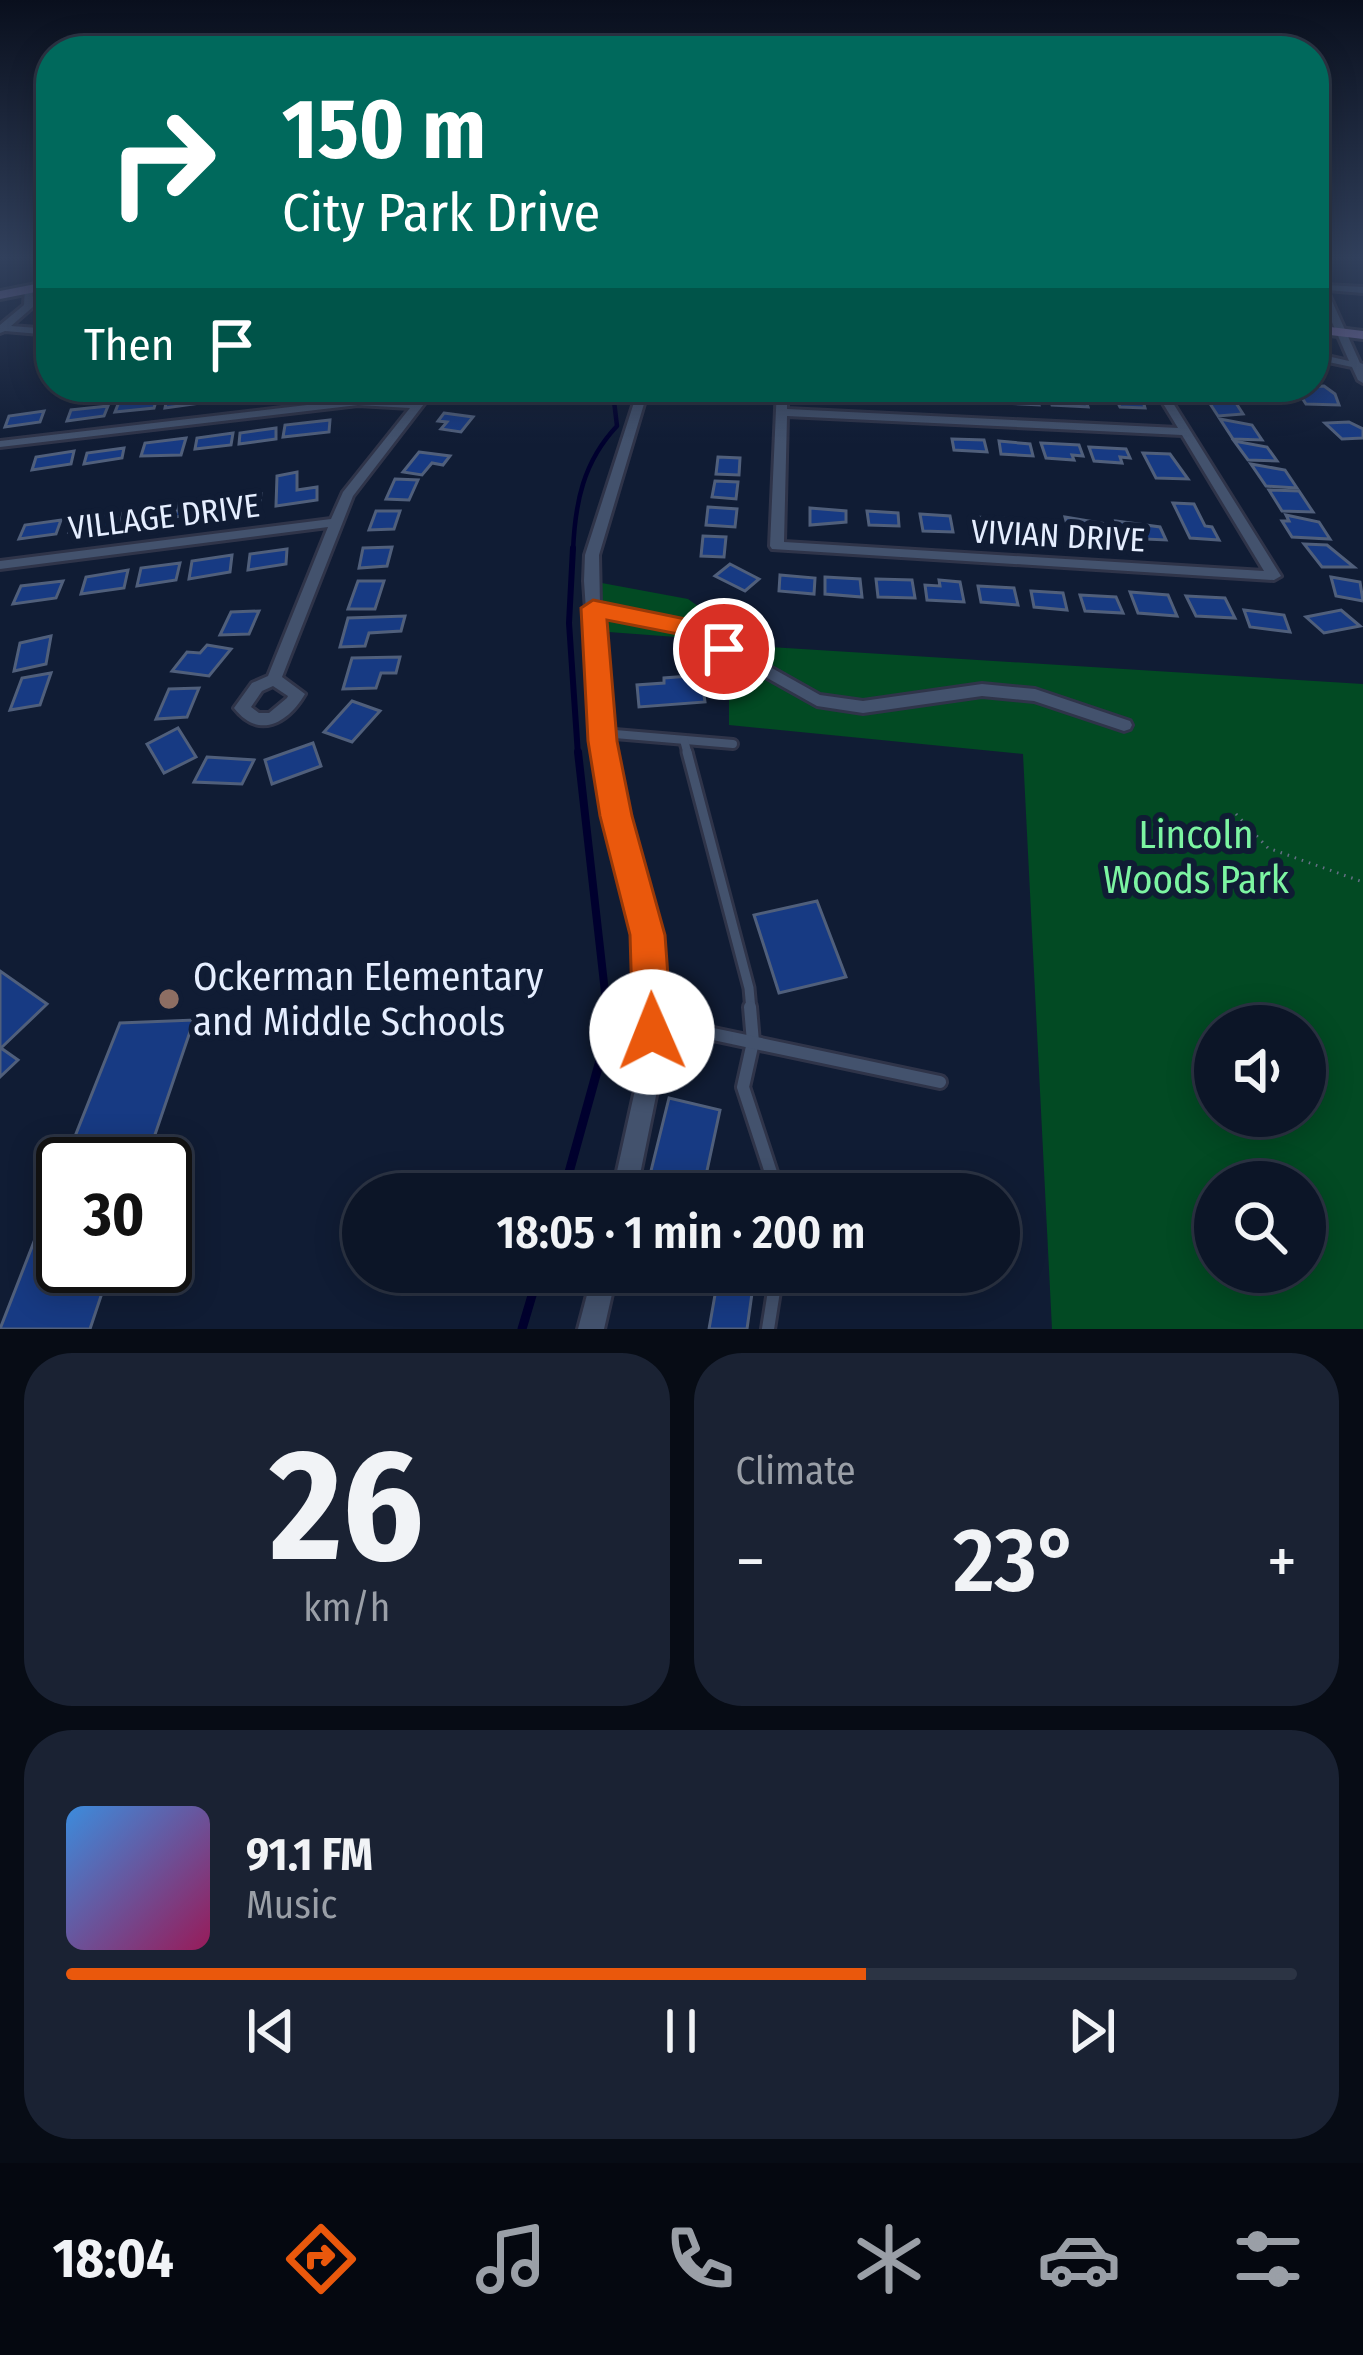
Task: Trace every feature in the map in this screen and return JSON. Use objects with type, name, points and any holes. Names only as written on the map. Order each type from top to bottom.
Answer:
[{"type":"main road","points":[[1329,331],[1363,335]]},
{"type":"street","points":[[1335,320],[1363,380]]},
{"type":"street","points":[[2,329],[36,331]]},
{"type":"street","points":[[1329,359],[1359,366]]},
{"type":"street","points":[[0,444],[358,402],[418,405]]},
{"type":"street","points":[[274,679],[336,522],[361,473],[420,402]]},
{"type":"street","points":[[628,1173],[648,1082],[652,1032],[647,935],[616,816],[602,733],[592,555],[639,402]]},
{"type":"street","name":"VIVIAN DRIVE","points":[[781,402],[777,546],[1274,576],[1167,402]]},
{"type":"street","points":[[781,412],[1184,432]]},
{"type":"street","name":"VILLAGE DRIVE","points":[[0,565],[336,522]]},
{"type":"street","points":[[593,608],[690,628],[817,700],[863,707],[982,690],[1035,695],[1124,725]]},
{"type":"street","points":[[591,1329],[600,1293]]},
{"type":"lane","points":[[602,733],[733,744]]},
{"type":"lane","points":[[684,740],[749,988],[753,1042],[743,1087],[771,1173]]},
{"type":"lane","points":[[652,1032],[699,1031],[940,1082]]},
{"type":"lane","points":[[768,1329],[774,1293]]},
{"type":"path","points":[[1236,814],[1268,848],[1363,881]]},
{"type":"green space","name":"Lincoln Woods Park","points":[[591,581],[688,599],[754,646],[1363,684],[1363,1329],[1052,1329],[1023,754],[729,725],[729,665],[676,637],[595,631]]},
{"type":"building","points":[[1329,390],[1339,405],[1306,404],[1329,402]]},
{"type":"building","points":[[119,402],[156,402],[154,408],[115,412]]},
{"type":"building","points":[[166,402],[201,402],[201,403],[165,408]]},
{"type":"building","points":[[1086,402],[1088,407],[1052,405]]},
{"type":"building","points":[[1118,402],[1143,402],[1145,408],[1120,407]]},
{"type":"building","points":[[1209,402],[1235,402],[1243,414],[1218,416]]},
{"type":"building","points":[[108,406],[104,416],[67,421],[71,410]]},
{"type":"building","points":[[44,411],[40,422],[5,427],[9,416]]},
{"type":"building","points":[[444,413],[473,417],[461,432],[441,429],[447,422],[438,421]]},
{"type":"building","points":[[1220,419],[1252,425],[1262,440],[1233,439]]},
{"type":"building","points":[[330,420],[329,432],[283,437],[285,425]]},
{"type":"building","points":[[1349,422],[1363,429],[1363,438],[1342,439],[1325,423]]},
{"type":"building","points":[[276,428],[276,439],[239,444],[240,433]]},
{"type":"building","points":[[233,433],[231,445],[195,449],[197,438]]},
{"type":"building","points":[[186,438],[181,455],[141,456],[145,443]]},
{"type":"building","points":[[952,439],[984,440],[987,452],[954,450]]},
{"type":"building","points":[[999,441],[1030,444],[1033,456],[1001,454]]},
{"type":"building","points":[[1234,441],[1267,447],[1277,461],[1248,460]]},
{"type":"building","points":[[1041,443],[1079,445],[1083,456],[1046,458]]},
{"type":"building","points":[[1089,447],[1126,449],[1130,458],[1120,457],[1122,463],[1094,461]]},
{"type":"building","points":[[124,448],[122,458],[84,464],[87,453]]},
{"type":"building","points":[[74,451],[71,464],[32,470],[36,457]]},
{"type":"building","points":[[419,452],[450,456],[443,465],[432,463],[422,475],[403,472]]},
{"type":"building","points":[[1143,453],[1170,454],[1188,479],[1156,478]]},
{"type":"building","points":[[718,457],[740,458],[739,475],[716,474]]},
{"type":"building","points":[[1251,464],[1285,470],[1297,488],[1266,486]]},
{"type":"building","points":[[297,472],[297,490],[317,487],[317,500],[276,506],[277,476]]},
{"type":"building","points":[[395,479],[418,480],[409,500],[386,499]]},
{"type":"building","points":[[715,481],[738,482],[736,499],[712,497]]},
{"type":"building","points":[[1269,490],[1299,491],[1313,512],[1282,511]]},
{"type":"building","points":[[261,494],[259,507],[227,512],[230,498]]},
{"type":"building","points":[[216,498],[214,511],[175,517],[178,504]]},
{"type":"building","points":[[1173,503],[1194,504],[1219,540],[1190,538]]},
{"type":"building","points":[[165,506],[163,519],[120,526],[123,513]]},
{"type":"building","points":[[708,507],[737,509],[735,527],[706,525]]},
{"type":"building","points":[[810,508],[846,511],[846,522],[810,525]]},
{"type":"building","points":[[376,511],[400,511],[394,529],[369,530]]},
{"type":"building","points":[[867,511],[898,513],[899,526],[869,525]]},
{"type":"building","points":[[115,513],[112,526],[69,532],[73,519]]},
{"type":"building","points":[[920,514],[950,516],[953,532],[923,531]]},
{"type":"building","points":[[1286,515],[1319,522],[1330,539],[1292,537],[1282,521],[1289,521]]},
{"type":"building","points":[[971,517],[1003,518],[1007,532],[973,530]]},
{"type":"building","points":[[1065,517],[1107,524],[1112,539],[1070,536]]},
{"type":"building","points":[[61,520],[56,534],[19,539],[25,525]]},
{"type":"building","points":[[1021,521],[1050,522],[1056,538],[1025,536]]},
{"type":"building","points":[[1116,521],[1160,527],[1166,540],[1123,538]]},
{"type":"building","points":[[703,536],[726,537],[724,557],[701,556]]},
{"type":"building","points":[[1304,544],[1327,545],[1354,567],[1322,567]]},
{"type":"building","points":[[392,547],[387,566],[359,568],[363,548]]},
{"type":"building","points":[[287,549],[286,564],[248,570],[250,554]]},
{"type":"building","points":[[232,555],[230,572],[189,579],[192,561]]},
{"type":"building","points":[[180,563],[176,580],[137,586],[141,568]]},
{"type":"building","points":[[730,564],[759,579],[745,591],[715,576]]},
{"type":"building","points":[[128,570],[124,588],[81,594],[86,577]]},
{"type":"building","points":[[780,575],[815,578],[814,594],[779,591]]},
{"type":"building","points":[[825,577],[860,579],[862,597],[825,594]]},
{"type":"building","points":[[1331,577],[1360,582],[1363,601],[1336,596]]},
{"type":"building","points":[[876,579],[912,580],[915,598],[878,597]]},
{"type":"building","points":[[939,580],[960,582],[964,602],[927,600],[925,585],[940,586]]},
{"type":"building","points":[[63,581],[56,598],[13,604],[21,586]]},
{"type":"building","points":[[358,581],[384,581],[375,609],[348,609]]},
{"type":"building","points":[[978,586],[1014,588],[1018,605],[981,602]]},
{"type":"building","points":[[1031,591],[1063,593],[1067,610],[1034,607]]},
{"type":"building","points":[[1130,592],[1168,595],[1177,616],[1138,613]]},
{"type":"building","points":[[1080,595],[1116,597],[1123,613],[1085,611]]},
{"type":"building","points":[[1186,596],[1225,598],[1235,618],[1196,616]]},
{"type":"building","points":[[1244,610],[1284,615],[1290,632],[1250,627]]},
{"type":"building","points":[[1341,610],[1360,626],[1324,633],[1306,617]]},
{"type":"building","points":[[259,611],[249,634],[220,635],[231,612]]},
{"type":"building","points":[[405,616],[401,631],[369,633],[365,646],[340,647],[348,618]]},
{"type":"building","points":[[51,636],[46,664],[14,671],[20,643]]},
{"type":"building","points":[[207,645],[231,649],[209,676],[172,671],[187,652],[200,653]]},
{"type":"building","points":[[400,657],[396,673],[381,673],[376,688],[343,689],[352,658]]},
{"type":"building","points":[[51,673],[40,705],[10,710],[22,678]]},
{"type":"building","points":[[716,674],[719,694],[704,695],[705,702],[639,707],[637,685]]},
{"type":"building","points":[[199,688],[187,717],[156,719],[169,689]]},
{"type":"building","points":[[352,701],[380,711],[352,742],[324,732]]},
{"type":"building","points":[[178,728],[196,757],[164,773],[147,744]]},
{"type":"building","points":[[313,743],[321,766],[272,784],[265,760]]},
{"type":"building","points":[[207,757],[254,760],[242,784],[194,782]]},
{"type":"building","points":[[817,901],[846,977],[779,993],[754,915]]},
{"type":"building","points":[[0,971],[47,1004],[1,1048],[18,1060],[0,1077]]},
{"type":"building","points":[[194,1020],[154,1137],[75,1137],[120,1023]]},
{"type":"building","points":[[669,1098],[720,1110],[706,1173],[650,1173]]},
{"type":"building","points":[[36,1236],[36,1293],[102,1293],[90,1329],[0,1329]]},
{"type":"building","points":[[715,1293],[752,1293],[747,1329],[709,1329]]},
{"type":"waterway","points":[[573,551],[583,484],[596,454],[617,426],[614,402]]},
{"type":"waterway","points":[[573,548],[569,623],[578,755]]},
{"type":"waterway","points":[[578,752],[607,1010]]},
{"type":"waterway","points":[[569,1173],[609,1028],[607,1007]]},
{"type":"waterway","points":[[522,1329],[533,1293]]},
{"type":"place","name":"Ockerman Elementary and Middle Schools","points":[[169,999]]},
{"type":"route","points":[[652,1032],[652,967],[603,741],[593,608],[690,628],[724,649]]}]
